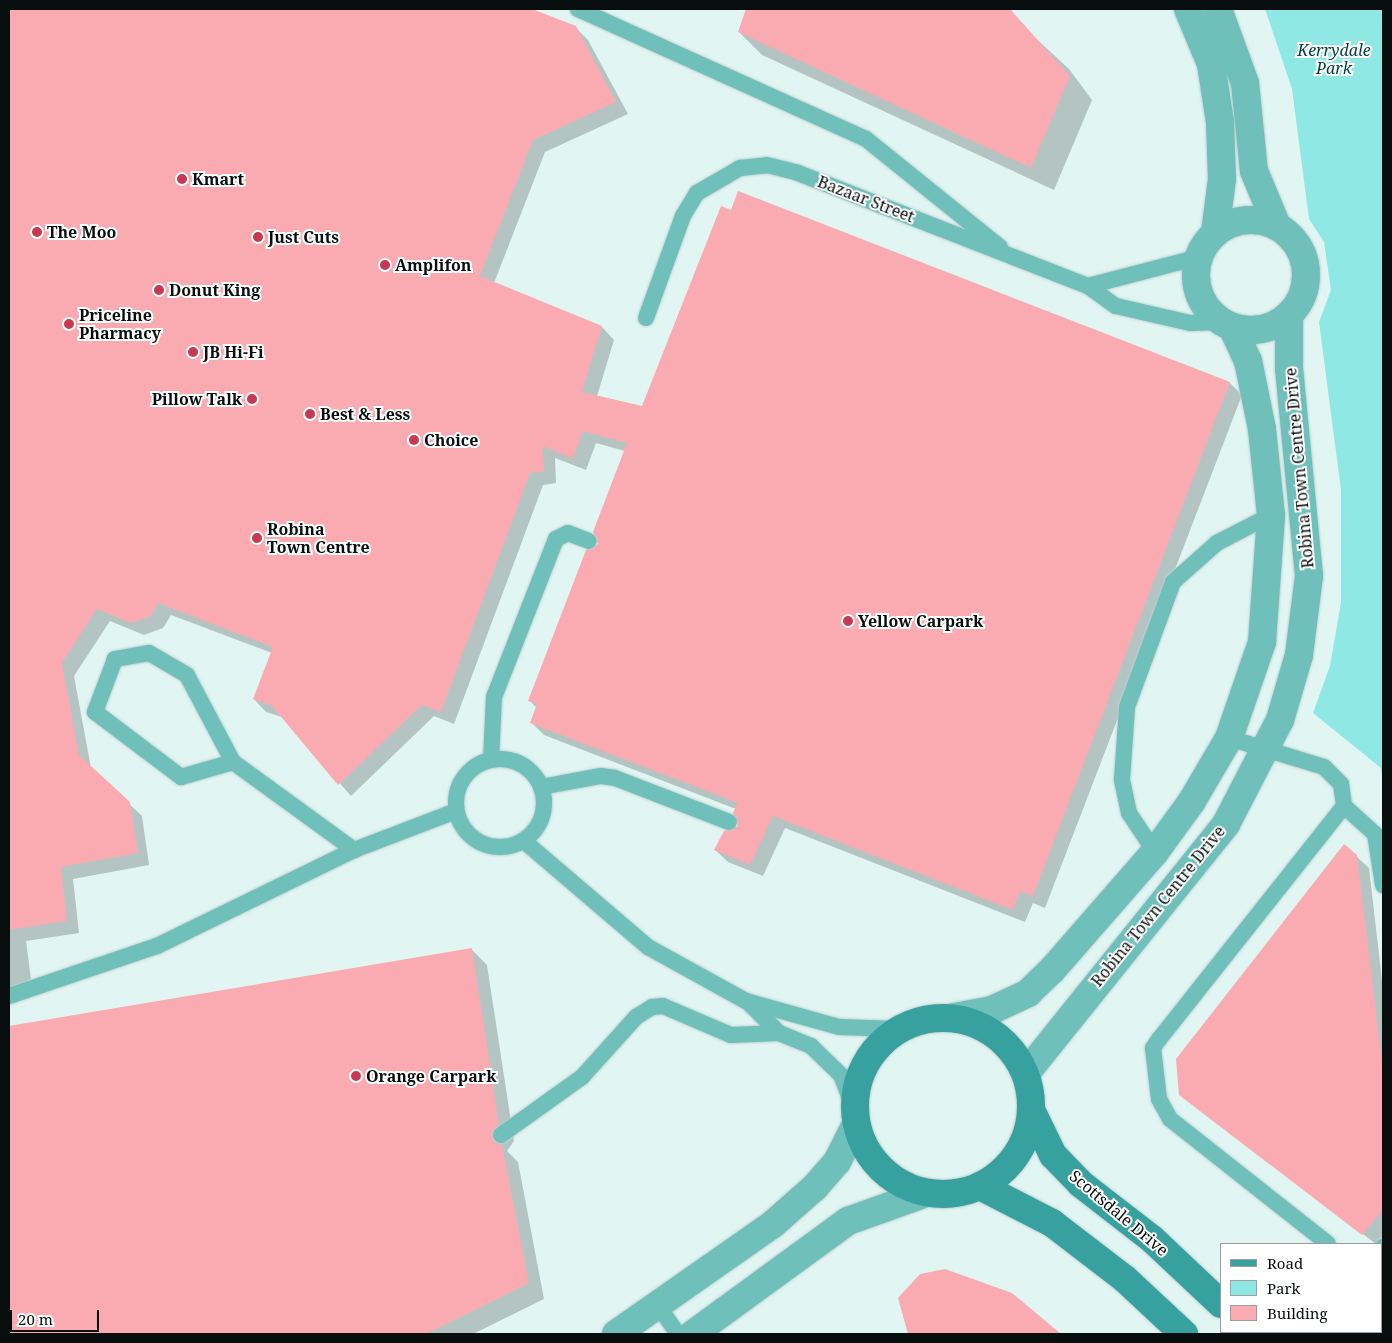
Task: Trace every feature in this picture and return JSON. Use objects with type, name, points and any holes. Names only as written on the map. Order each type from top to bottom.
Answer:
[{"type":"main road","points":[[949,1018],[996,1034],[1026,1073],[1032,1112],[1016,1156],[980,1186],[954,1194],[926,1193],[881,1169],[865,1148],[855,1116],[866,1063],[898,1030],[923,1020],[949,1018]]},
{"type":"main road","name":"Scottsdale Drive","points":[[1032,1112],[1053,1155],[1081,1184],[1152,1239],[1220,1303]]},
{"type":"main road","points":[[980,1186],[1052,1223],[1125,1279],[1184,1334]]},
{"type":"street","points":[[1188,9],[1211,64],[1220,122],[1222,179],[1215,233],[1199,257],[1197,286],[1202,300],[1227,324],[1262,329],[1289,315],[1306,284],[1306,267],[1301,250],[1277,226],[1257,181],[1245,83],[1218,9]]},
{"type":"street","points":[[1215,233],[1245,220],[1277,226]]},
{"type":"street","name":"Robina Town Centre Drive","points":[[1026,1073],[1191,870],[1226,824],[1267,750],[1299,655],[1310,576],[1289,368],[1289,315]]},
{"type":"street","name":"Robina Town Centre Drive","points":[[949,1018],[992,1010],[1028,993],[1155,852],[1192,800],[1229,738],[1262,642],[1271,515],[1260,420],[1248,361],[1227,324]]},
{"type":"street","points":[[616,1334],[659,1307],[815,1187],[837,1162],[855,1116]]},
{"type":"street","points":[[693,1334],[848,1221],[926,1193]]},
{"type":"lane","points":[[578,9],[866,139],[1013,257]]},
{"type":"lane","name":"Bazaar Street","points":[[646,318],[672,244],[697,193],[740,168],[767,165],[798,173],[1088,286],[1100,297],[1132,312],[1190,323],[1227,324]]},
{"type":"lane","points":[[1088,286],[1199,257]]},
{"type":"lane","points":[[1155,852],[1129,812],[1125,796],[1122,743],[1128,707],[1173,582],[1218,543],[1271,515]]},
{"type":"lane","points":[[491,760],[494,697],[556,539],[568,533],[589,541]]},
{"type":"lane","points":[[233,762],[181,777],[95,712],[115,659],[149,653],[187,675],[233,762],[354,850]]},
{"type":"lane","points":[[1229,738],[1324,767],[1341,784],[1344,806],[1375,834],[1383,885]]},
{"type":"lane","points":[[491,760],[518,763],[541,787],[541,820],[524,841],[496,848],[482,844],[470,836],[456,811],[460,784],[468,773],[491,760]]},
{"type":"lane","points":[[541,787],[601,776],[615,778],[728,822]]},
{"type":"lane","points":[[1327,1243],[1170,1119],[1159,1099],[1153,1048],[1344,806]]},
{"type":"lane","points":[[9,996],[157,946],[354,850],[456,811]]},
{"type":"lane","points":[[524,841],[648,947],[746,1001],[839,1027],[898,1030]]},
{"type":"lane","points":[[746,1001],[779,1033],[811,1046],[841,1075],[855,1116]]},
{"type":"lane","points":[[501,1135],[582,1077],[606,1050],[652,1007],[663,1006],[731,1035],[779,1033]]},
{"type":"lane","points":[[659,1307],[678,1334]]},
{"type":"green space","name":"Kerrydale Park","points":[[1265,9],[1383,9],[1383,785],[1381,768],[1313,713],[1330,666],[1341,602],[1341,490],[1319,322],[1331,290],[1324,242],[1309,219],[1292,89]]},
{"type":"building","points":[[9,9],[532,9],[576,26],[616,102],[533,140],[480,276],[602,326],[582,392],[642,406],[721,206],[731,210],[738,191],[1230,382],[1033,896],[1020,891],[1013,910],[773,816],[750,865],[714,850],[724,831],[738,826],[733,813],[738,803],[530,723],[537,704],[528,701],[586,550],[598,544],[593,532],[627,443],[583,431],[573,459],[543,446],[544,471],[530,473],[441,712],[422,705],[338,785],[272,706],[253,699],[273,647],[158,603],[151,616],[131,623],[97,609],[62,663],[79,755],[130,802],[138,853],[61,867],[67,921],[9,930]]},
{"type":"building","points":[[746,9],[1010,9],[1070,76],[1031,168],[738,32]]},
{"type":"building","points":[[1344,844],[1357,855],[1383,1071],[1383,1210],[1362,1235],[1179,1095],[1176,1059]]},
{"type":"building","name":"Orange Carpark","points":[[472,948],[499,1124],[491,1136],[502,1145],[529,1283],[426,1334],[9,1334],[9,1026]]},
{"type":"building","points":[[945,1269],[1012,1293],[1061,1334],[908,1334],[898,1298],[920,1274]]},
{"type":"place","name":"Kmart","points":[[182,179]]},
{"type":"place","name":"The Moo","points":[[37,232]]},
{"type":"place","name":"Just Cuts","points":[[258,237]]},
{"type":"place","name":"Amplifon","points":[[385,265]]},
{"type":"place","name":"Donut King","points":[[159,290]]},
{"type":"place","name":"Priceline Pharmacy","points":[[69,324]]},
{"type":"place","name":"JB Hi-Fi","points":[[193,352]]},
{"type":"place","name":"Pillow Talk","points":[[252,399]]},
{"type":"place","name":"Best & Less","points":[[310,414]]},
{"type":"place","name":"Choice","points":[[414,440]]},
{"type":"place","name":"Robina Town Centre","points":[[257,538]]},
{"type":"place","name":"Yellow Carpark","points":[[848,621]]},
{"type":"place","name":"Orange Carpark","points":[[356,1076]]}]
